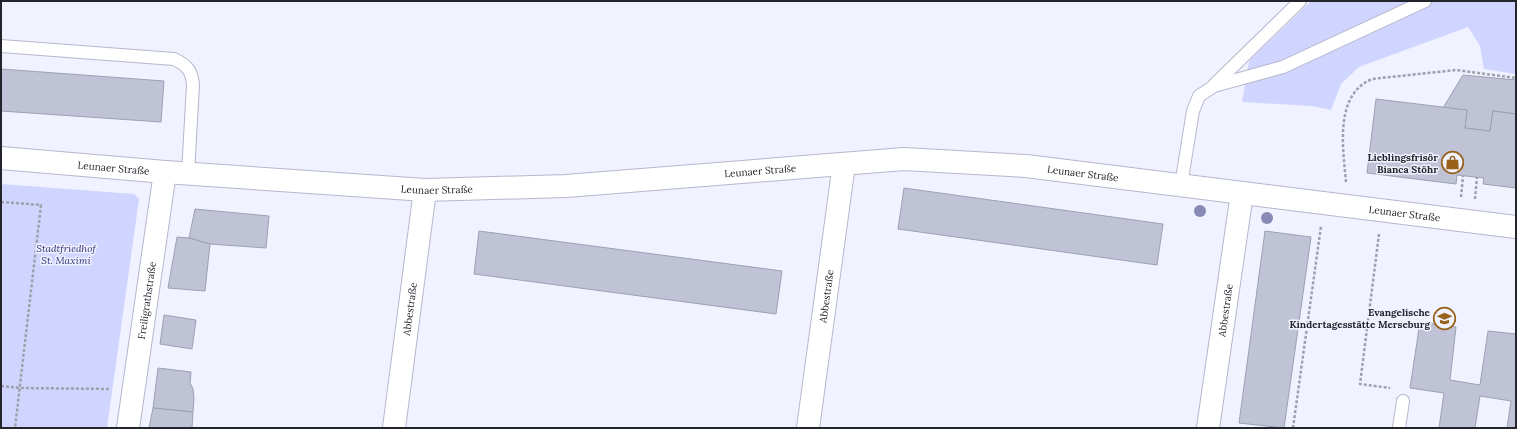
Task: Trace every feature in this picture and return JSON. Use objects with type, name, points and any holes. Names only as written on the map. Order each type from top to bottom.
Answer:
[{"type":"street","name":"Leunaer Straße","points":[[1,158],[165,172],[425,190],[566,186],[904,159],[1026,166],[1516,227]]},
{"type":"street","name":"Abbestraße","points":[[808,428],[844,164]]},
{"type":"street","name":"Freiligrathstraße","points":[[128,428],[165,172]]},
{"type":"street","name":"Abbestraße","points":[[394,428],[425,190]]},
{"type":"street","name":"Abbestraße","points":[[1208,428],[1242,193]]},
{"type":"lane","points":[[1181,185],[1193,111],[1199,96],[1214,86],[1300,1]]},
{"type":"lane","points":[[1214,86],[1283,67],[1426,1]]},
{"type":"lane","points":[[1,46],[174,59],[183,63],[188,68],[192,76],[193,85],[188,173]]},
{"type":"lane","points":[[1399,428],[1403,401]]},
{"type":"path","points":[[1345,205],[1347,190],[1342,143],[1346,108],[1354,92],[1363,83],[1372,79],[1456,70],[1516,78]]},
{"type":"path","points":[[1461,197],[1463,176]]},
{"type":"path","points":[[1475,200],[1477,177]]},
{"type":"path","points":[[1,202],[41,205],[15,428]]},
{"type":"path","points":[[1294,428],[1321,225]]},
{"type":"path","points":[[1379,232],[1360,384],[1390,388],[1403,401]]},
{"type":"path","points":[[1,386],[20,388],[134,390]]},
{"type":"green space","points":[[1311,1],[1516,1],[1516,74],[1484,69],[1480,46],[1468,27],[1359,67],[1341,84],[1331,110],[1312,106],[1242,102],[1249,61]]},
{"type":"green space","name":"Stadtfriedhof St. Maximi","points":[[1,184],[134,194],[139,199],[107,428],[1,428]]},
{"type":"building","points":[[1,69],[164,81],[161,122],[1,111]]},
{"type":"building","points":[[1463,75],[1516,80],[1516,114],[1493,111],[1490,131],[1465,128],[1467,110],[1443,108]]},
{"type":"building","points":[[1376,99],[1467,110],[1465,128],[1490,131],[1493,111],[1516,114],[1516,188],[1483,184],[1484,178],[1457,175],[1456,184],[1367,173]]},
{"type":"building","points":[[904,188],[1163,224],[1157,265],[898,229]]},
{"type":"building","points":[[195,209],[269,216],[266,248],[210,244],[189,238]]},
{"type":"building","points":[[479,231],[782,271],[776,314],[474,274]]},
{"type":"building","points":[[1265,231],[1311,237],[1284,428],[1239,423]]},
{"type":"building","points":[[177,237],[189,238],[210,244],[205,291],[168,288]]},
{"type":"building","points":[[164,315],[196,320],[192,349],[160,344]]},
{"type":"building","points":[[1420,322],[1456,327],[1450,380],[1480,385],[1488,331],[1516,334],[1516,428],[1507,428],[1511,401],[1480,396],[1475,428],[1439,428],[1444,393],[1410,388]]},
{"type":"building","points":[[158,368],[191,372],[190,383],[193,389],[194,398],[193,412],[153,408]]},
{"type":"building","points":[[153,408],[193,412],[192,428],[149,428]]},
{"type":"place","name":"Lieblingsfrisör Bianca Stöhr","points":[[1453,163]]},
{"type":"place","name":"Evangelische Kindertagesstätte Merseburg","points":[[1445,318]]}]
